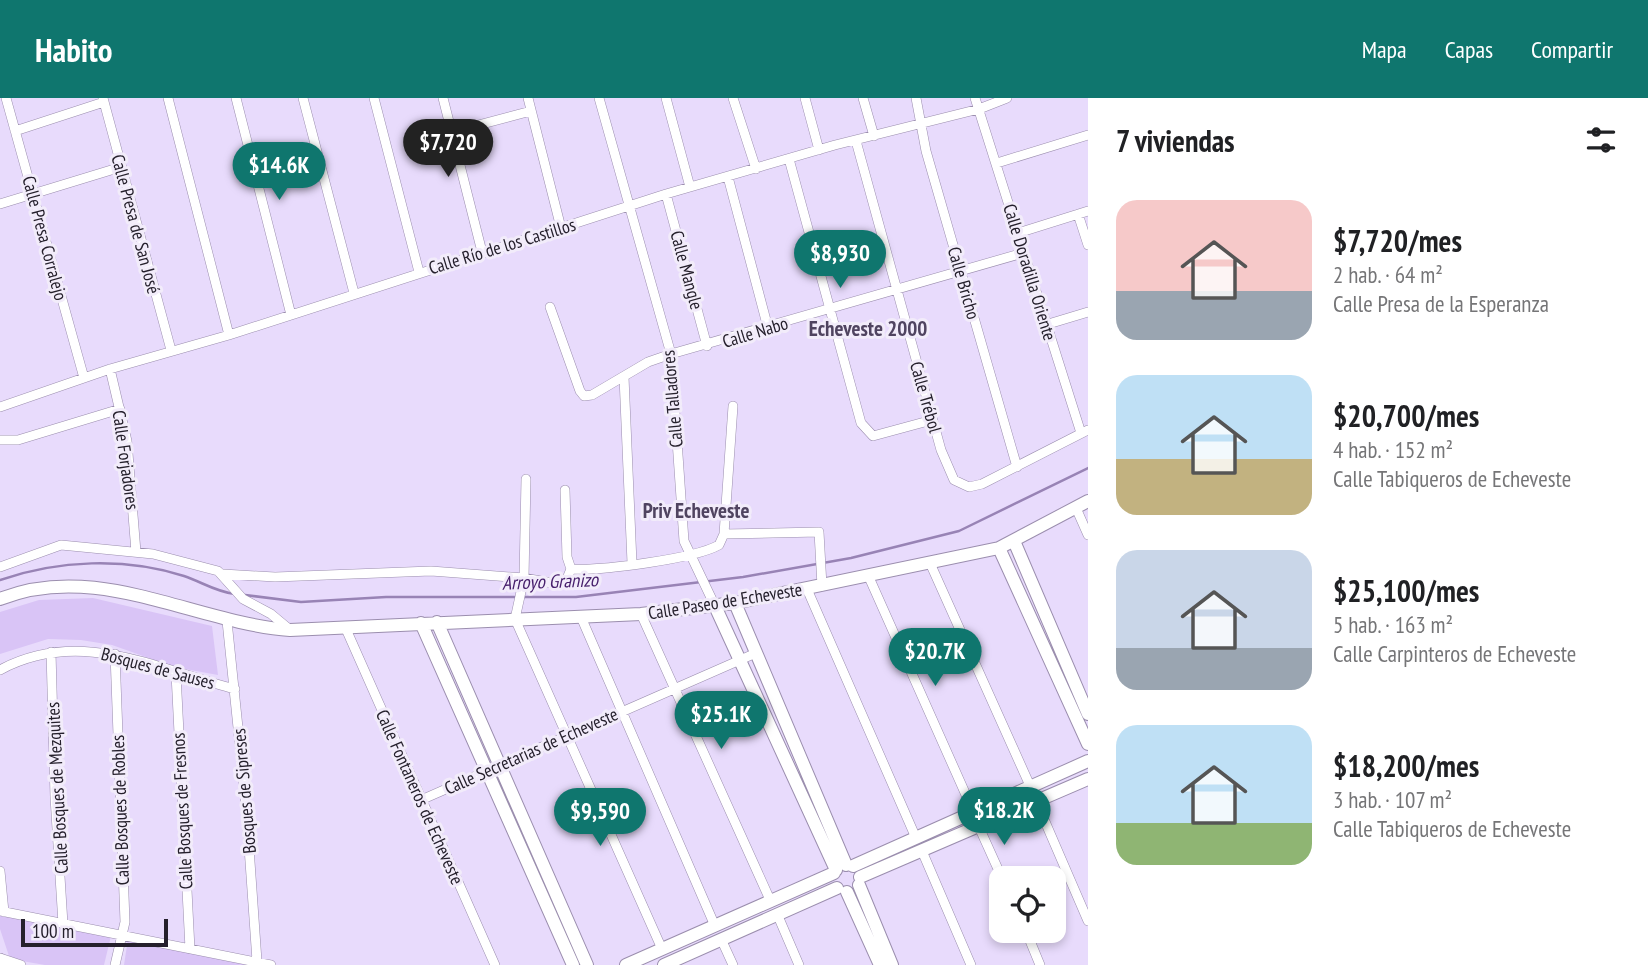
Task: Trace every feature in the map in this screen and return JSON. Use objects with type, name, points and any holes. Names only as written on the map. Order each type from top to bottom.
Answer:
[{"type":"street","name":"Calle Presa Corralejo","points":[[6,98],[83,378]]},
{"type":"street","points":[[168,98],[229,335]]},
{"type":"street","points":[[236,98],[291,315]]},
{"type":"street","points":[[303,98],[354,293]]},
{"type":"street","points":[[374,98],[419,272]]},
{"type":"street","points":[[443,98],[482,252]]},
{"type":"street","points":[[528,98],[561,228]]},
{"type":"street","name":"Calle Talladores","points":[[599,98],[671,354],[682,531],[689,557],[715,606]]},
{"type":"street","points":[[666,98],[691,187]]},
{"type":"street","points":[[733,98],[756,169]]},
{"type":"street","points":[[805,98],[819,150]]},
{"type":"street","points":[[863,98],[874,136]]},
{"type":"street","name":"Calle Bricho","points":[[916,98],[926,151],[1017,467]]},
{"type":"street","name":"Calle Doradilla Oriente","points":[[975,98],[1045,325],[1085,432]]},
{"type":"street","name":"Calle Río de los Castillos","points":[[0,407],[110,369],[229,335],[666,194],[819,150],[979,110],[1007,98]]},
{"type":"street","points":[[15,131],[104,100]]},
{"type":"street","name":"Calle Presa de San José","points":[[104,100],[171,350]]},
{"type":"street","points":[[452,132],[531,111]]},
{"type":"street","points":[[997,163],[1088,135]]},
{"type":"street","name":"Calle Trébol","points":[[856,141],[948,470],[961,486],[982,484],[1017,467]]},
{"type":"street","points":[[789,159],[857,409],[867,432],[873,436],[885,435],[933,421]]},
{"type":"street","points":[[0,204],[121,167]]},
{"type":"street","points":[[728,177],[768,328]]},
{"type":"street","name":"Calle Mangle","points":[[666,194],[707,346]]},
{"type":"street","points":[[1018,233],[1088,211]]},
{"type":"street","points":[[1077,214],[1088,245]]},
{"type":"street","name":"Calle Nabo","points":[[550,307],[584,396],[592,395],[671,354],[962,273],[1023,253]]},
{"type":"street","points":[[1045,325],[1088,312]]},
{"type":"street","name":"Calle Forjadores","points":[[110,369],[131,474],[136,552]]},
{"type":"street","points":[[624,377],[632,563]]},
{"type":"street","points":[[571,569],[689,557],[719,545],[724,534],[733,406]]},
{"type":"street","points":[[1,442],[18,440],[120,409]]},
{"type":"street","points":[[1017,467],[1085,432]]},
{"type":"street","points":[[526,480],[523,582],[516,619],[662,949]]},
{"type":"street","points":[[0,567],[61,545],[136,552],[212,568],[223,574],[275,577],[431,571],[558,584],[566,581],[571,569],[567,557],[565,490]]},
{"type":"street","name":"Calle Paseo de Echeveste","points":[[0,600],[29,591],[83,587],[147,597],[227,621],[290,630],[641,614],[735,603],[999,548],[1088,501]]},
{"type":"street","points":[[1076,508],[1088,535]]},
{"type":"street","points":[[724,534],[818,531],[822,586]]},
{"type":"street","points":[[1014,541],[1088,715]]},
{"type":"street","points":[[999,548],[1088,744]]},
{"type":"street","points":[[930,563],[1031,788]]},
{"type":"street","points":[[223,574],[229,585],[243,599],[271,614],[290,630]]},
{"type":"street","points":[[868,575],[974,813]]},
{"type":"street","points":[[807,589],[916,838]]},
{"type":"street","points":[[735,603],[848,873],[842,890],[880,965]]},
{"type":"street","points":[[715,606],[892,965]]},
{"type":"street","points":[[641,614],[771,902]]},
{"type":"street","points":[[581,617],[715,926]]},
{"type":"street","name":"Bosques de Sipreses","points":[[227,621],[257,961]]},
{"type":"street","points":[[421,622],[573,965]]},
{"type":"street","points":[[437,622],[587,965]]},
{"type":"street","name":"Calle Fontaneros de Echeveste","points":[[346,629],[495,965]]},
{"type":"street","name":"Bosques de Sauses","points":[[0,670],[32,656],[88,649],[115,654],[176,674],[235,689]]},
{"type":"street","name":"Calle Bosques de Mezquites","points":[[51,652],[55,797],[64,924]]},
{"type":"street","name":"Calle Secretarias de Echeveste","points":[[421,800],[675,686],[756,653]]},
{"type":"street","name":"Calle Bosques de Robles","points":[[115,654],[125,922],[115,965]]},
{"type":"street","name":"Calle Bosques de Fresnos","points":[[176,674],[190,949]]},
{"type":"street","points":[[666,965],[842,890],[848,873],[916,838],[1088,761]]},
{"type":"street","points":[[626,965],[771,902],[848,873],[922,851],[1088,779]]},
{"type":"street","points":[[1037,803],[1088,921]]},
{"type":"street","points":[[979,827],[997,866]]},
{"type":"street","points":[[922,851],[971,965]]},
{"type":"street","points":[[0,871],[2,912],[271,965]]},
{"type":"street","points":[[778,916],[799,965]]},
{"type":"street","points":[[722,941],[733,965]]},
{"type":"street","points":[[1031,943],[1040,965]]},
{"type":"street","points":[[0,959],[2,965]]},
{"type":"street","points":[[0,959],[21,965]]},
{"type":"shaded area","points":[[93,598],[212,626],[218,675],[174,667],[112,645],[81,640],[48,639],[0,654],[0,612],[39,600]]},
{"type":"shaded area","points":[[0,914],[111,936],[104,965],[45,965],[10,959],[0,929]]},
{"type":"shaded area","points":[[128,939],[255,965],[124,965]]},
{"type":"waterway","name":"Arroyo Granizo","points":[[524,597],[576,597],[743,577],[851,558],[959,531],[1088,468]]},
{"type":"waterway","name":"Arroyo Granizo","points":[[0,580],[45,568],[92,563],[115,564],[162,570],[235,594]]},
{"type":"waterway","name":"Arroyo Granizo","points":[[245,595],[301,602],[386,597],[517,597]]},
{"type":"district","name":"Echeveste 2000","points":[[868,328]]},
{"type":"district","name":"Priv Echeveste","points":[[696,510]]}]
